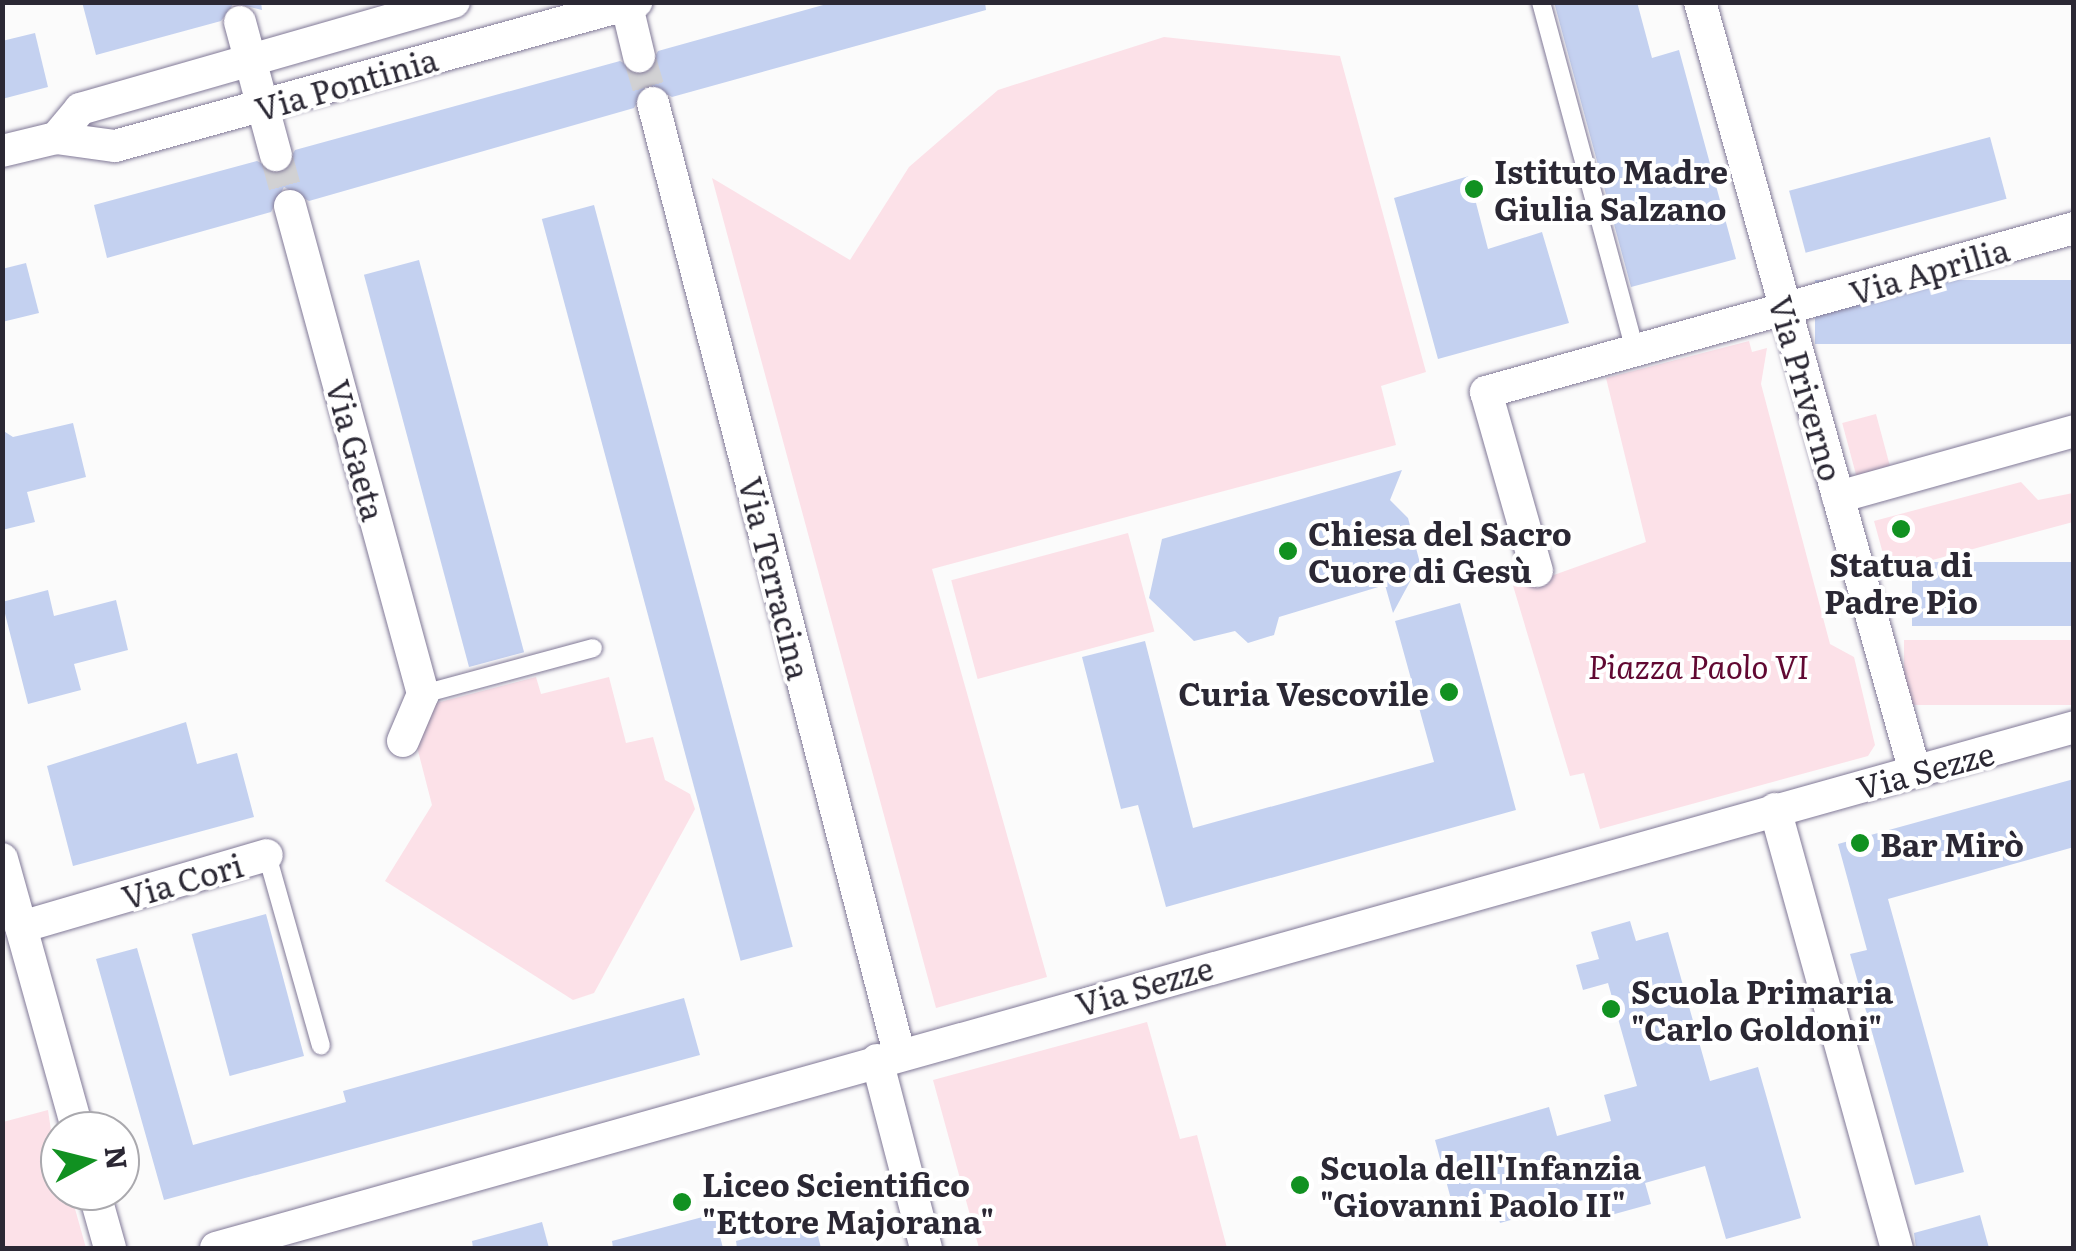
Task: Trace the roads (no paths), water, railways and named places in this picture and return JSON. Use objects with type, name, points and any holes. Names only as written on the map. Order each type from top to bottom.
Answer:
[{"type":"street","name":"Via Pontinia","points":[[56,138],[80,109],[454,2]]},
{"type":"street","name":"Via Priverno","points":[[1700,2],[1915,772]]},
{"type":"street","name":"Via Pontinia","points":[[2,152],[56,138],[115,146],[629,3]]},
{"type":"street","points":[[629,3],[640,56]]},
{"type":"street","points":[[240,22],[276,155]]},
{"type":"street","name":"Via Terracina","points":[[653,102],[888,1056],[926,1248]]},
{"type":"street","name":"Via Gaeta","points":[[290,206],[423,694]]},
{"type":"street","name":"Via Aprilia","points":[[1784,311],[2074,228]]},
{"type":"street","points":[[1537,571],[1486,392],[1784,311]]},
{"type":"street","points":[[1838,497],[2074,431]]},
{"type":"street","points":[[403,740],[423,694]]},
{"type":"street","name":"Via Sezze","points":[[216,1248],[888,1056],[2074,728]]},
{"type":"street","points":[[1775,809],[1897,1248]]},
{"type":"street","name":"Via Cori","points":[[21,927],[266,855]]},
{"type":"street","points":[[2,859],[72,1111]]},
{"type":"street","points":[[100,1211],[110,1248]]},
{"type":"lane","points":[[1541,2],[1636,353]]},
{"type":"lane","points":[[423,694],[593,648]]},
{"type":"lane","name":"Via Cori","points":[[266,855],[321,1046]]},
{"type":"tunnel","points":[[639,56],[653,103]]},
{"type":"tunnel","points":[[276,155],[290,206]]},
{"type":"place","name":"Istituto Madre Giulia Salzano","points":[[1474,189]]},
{"type":"place","name":"Statua di Padre Pio","points":[[1901,529]]},
{"type":"place","name":"Chiesa del Sacro Cuore di Gesù","points":[[1288,551]]},
{"type":"place","name":"Curia Vescovile","points":[[1449,692]]},
{"type":"place","name":"Bar Mirò","points":[[1860,843]]},
{"type":"place","name":"Scuola Primaria \"Carlo Goldoni\"","points":[[1611,1009]]},
{"type":"place","name":"Scuola dell'Infanzia \"Giovanni Paolo II\"","points":[[1300,1185]]},
{"type":"place","name":"Liceo Scientifico \"Ettore Majorana\"","points":[[682,1202]]},
{"type":"park label","name":"Piazza Paolo VI","points":[[1698,665]]}]
